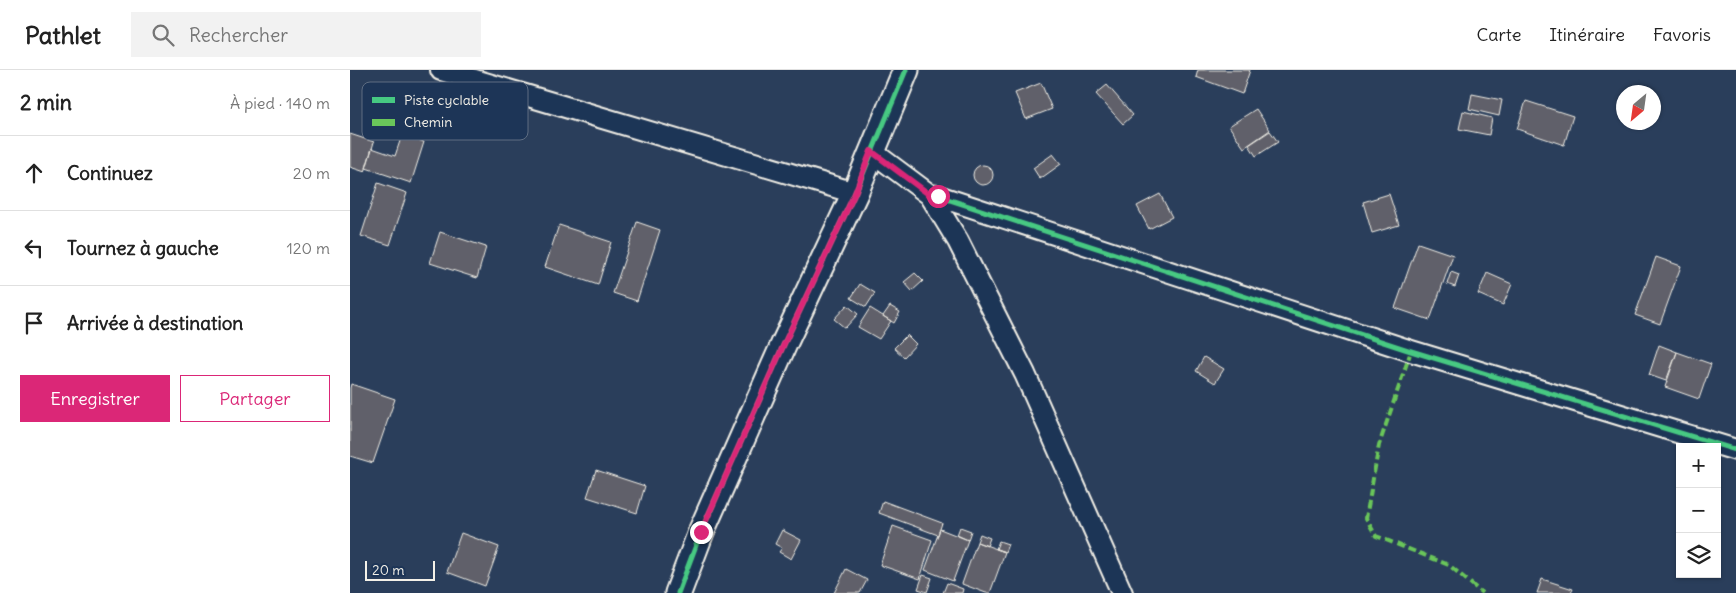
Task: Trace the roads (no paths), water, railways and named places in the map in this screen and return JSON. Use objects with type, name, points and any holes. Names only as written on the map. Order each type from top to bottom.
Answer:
[{"type":"street","points":[[442,70],[482,82]]},
{"type":"street","points":[[678,593],[701,532],[784,344],[855,193],[906,70]]},
{"type":"street","points":[[528,96],[855,193]]},
{"type":"street","points":[[871,151],[930,195],[958,241],[1025,374],[1122,593]]},
{"type":"street","points":[[930,195],[1411,351],[1736,450]]}]
